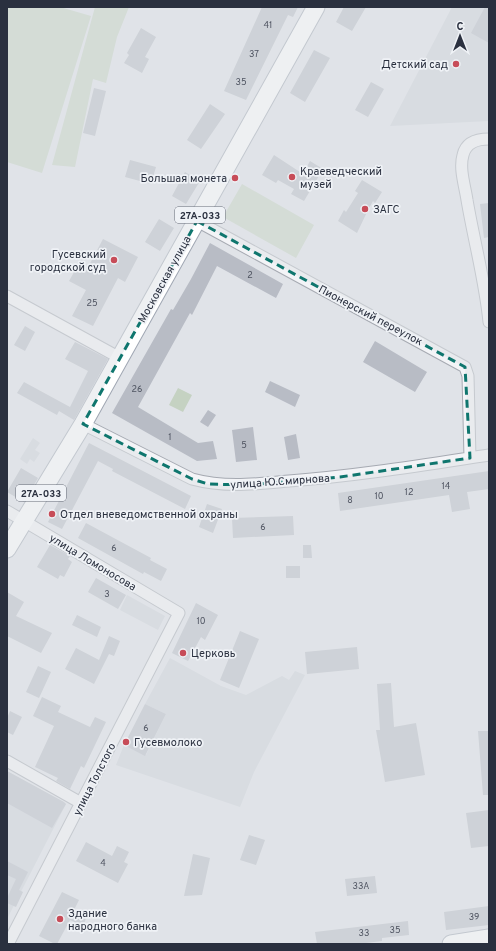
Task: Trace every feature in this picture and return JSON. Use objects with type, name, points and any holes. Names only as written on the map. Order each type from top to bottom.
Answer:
[{"type":"main road","name":"Московская улица","points":[[7,549],[83,424],[316,7]]},
{"type":"main road","points":[[451,944],[489,938]]},
{"type":"street","points":[[489,139],[473,141],[466,147],[461,167],[476,251],[486,290],[489,322]]},
{"type":"street","name":"Пионерский переулок","points":[[197,221],[465,367],[468,376],[470,458]]},
{"type":"street","points":[[7,296],[120,358]]},
{"type":"street","name":"улица Ю.Смирнова","points":[[83,424],[192,479],[208,484],[247,485],[318,479],[489,455]]},
{"type":"street","name":"улица Ломоносова","points":[[7,511],[179,614]]},
{"type":"street","name":"улица Толстого","points":[[8,944],[179,614]]},
{"type":"street","points":[[7,761],[81,803]]},
{"type":"highlighted area","points":[[197,221],[465,367],[470,458],[340,477],[247,485],[208,484],[192,479],[83,424]]},
{"type":"shaded area","name":"Детский сад","points":[[452,7],[489,7],[489,121],[390,126]]},
{"type":"shaded area","points":[[33,438],[40,443],[35,450],[40,453],[34,462],[30,459],[27,464],[20,459]]},
{"type":"shaded area","points":[[127,595],[165,616],[158,630],[120,610]]},
{"type":"shaded area","points":[[170,658],[221,686],[246,695],[282,676],[289,680],[295,671],[305,675],[254,772],[240,807],[116,765],[124,745],[146,755],[166,714],[145,704]]},
{"type":"shaded area","points":[[7,771],[66,804],[7,919]]},
{"type":"green space","points":[[7,7],[60,7],[91,16],[42,173],[7,162]]},
{"type":"green space","points":[[95,7],[129,7],[117,37],[106,83],[93,79],[75,167],[52,165]]},
{"type":"green space","points":[[242,184],[314,225],[296,258],[223,217]]},
{"type":"green space","points":[[178,388],[192,395],[183,412],[169,405]]},
{"type":"building","points":[[262,7],[298,7],[293,17],[288,15],[246,100],[224,91]]},
{"type":"building","points":[[344,7],[366,7],[352,31],[336,22]]},
{"type":"building","points":[[485,7],[489,7],[489,43],[471,33]]},
{"type":"building","points":[[141,28],[156,37],[145,57],[149,59],[142,73],[124,63],[129,55],[127,53]]},
{"type":"building","points":[[314,50],[330,58],[305,102],[290,93]]},
{"type":"building","points":[[371,82],[384,89],[368,117],[355,110]]},
{"type":"building","points":[[94,88],[106,91],[95,136],[83,133]]},
{"type":"building","points":[[210,104],[225,114],[201,149],[187,140]]},
{"type":"building","name":"Краеведческий музей","points":[[274,155],[303,174],[310,161],[323,169],[304,201],[291,194],[294,189],[278,180],[276,183],[262,175]]},
{"type":"building","points":[[130,160],[156,167],[151,184],[125,177]]},
{"type":"building","points":[[185,172],[200,181],[186,204],[172,196]]},
{"type":"building","points":[[362,180],[382,192],[375,203],[373,201],[357,233],[338,221],[344,210],[346,212],[358,193],[355,191]]},
{"type":"building","points":[[489,203],[489,237],[484,238],[480,204]]},
{"type":"building","points":[[159,219],[174,228],[160,251],[145,242]]},
{"type":"building","points":[[103,239],[138,257],[125,282],[118,278],[93,326],[72,316],[86,290],[69,281],[77,267],[86,271]]},
{"type":"building","points":[[210,243],[283,284],[276,298],[217,266],[192,315],[190,313],[138,407],[198,443],[213,441],[217,459],[197,461],[112,413],[171,309],[173,310],[191,279]]},
{"type":"building","points":[[25,326],[35,332],[25,351],[14,345]]},
{"type":"building","points":[[375,341],[427,372],[415,392],[363,362]]},
{"type":"building","points":[[75,342],[108,359],[74,420],[59,411],[57,415],[17,393],[24,382],[70,407],[88,371],[65,359]]},
{"type":"building","points":[[270,381],[300,395],[295,407],[265,392]]},
{"type":"building","points":[[208,410],[216,415],[208,427],[200,422]]},
{"type":"building","points":[[253,427],[257,460],[236,462],[232,430]]},
{"type":"building","points":[[296,434],[300,458],[288,460],[284,437]]},
{"type":"building","points":[[89,443],[191,496],[185,509],[112,471],[113,469],[98,461],[62,529],[48,522]]},
{"type":"building","points":[[21,468],[38,478],[24,502],[7,492]]},
{"type":"building","points":[[489,471],[489,489],[467,492],[470,509],[452,512],[449,495],[340,511],[338,493]]},
{"type":"building","points":[[207,504],[222,509],[213,533],[199,527]]},
{"type":"building","points":[[293,516],[294,535],[233,538],[232,518]]},
{"type":"building","points":[[86,523],[151,558],[150,560],[167,569],[161,581],[144,572],[143,574],[78,538]]},
{"type":"building","points":[[50,545],[70,556],[68,559],[72,562],[64,577],[60,575],[58,579],[37,567]]},
{"type":"building","points":[[303,545],[311,545],[312,558],[303,558]]},
{"type":"building","points":[[286,566],[300,566],[300,578],[286,578]]},
{"type":"building","points":[[96,578],[126,595],[118,609],[88,592]]},
{"type":"building","points":[[7,592],[24,602],[16,616],[52,633],[41,653],[7,636]]},
{"type":"building","points":[[196,603],[218,615],[205,640],[201,637],[188,661],[172,653]]},
{"type":"building","points":[[77,615],[101,627],[97,637],[72,625]]},
{"type":"building","points":[[240,631],[259,639],[239,688],[220,680]]},
{"type":"building","points":[[109,636],[120,641],[114,656],[109,654],[94,684],[65,669],[76,648],[99,660]]},
{"type":"building","points":[[357,647],[359,669],[307,674],[305,652]]},
{"type":"building","points":[[38,666],[51,672],[39,698],[26,692]]},
{"type":"building","points":[[391,683],[394,727],[416,723],[425,775],[385,782],[376,730],[380,730],[377,684]]},
{"type":"building","points":[[42,697],[61,706],[58,712],[90,727],[95,717],[106,722],[84,768],[81,766],[70,789],[56,781],[58,778],[35,767],[54,726],[33,716]]},
{"type":"building","points":[[145,704],[166,714],[145,756],[124,745]]},
{"type":"building","points":[[10,711],[22,717],[13,735],[7,732],[7,718]]},
{"type":"building","points":[[478,731],[489,731],[489,795],[483,795]]},
{"type":"building","points":[[7,771],[66,804],[52,828],[7,803]]},
{"type":"building","points":[[489,810],[489,846],[471,848],[466,813]]},
{"type":"building","points":[[249,835],[265,840],[256,865],[240,860]]},
{"type":"building","points":[[86,842],[112,856],[117,846],[129,852],[124,862],[128,864],[118,883],[76,861]]},
{"type":"building","points":[[193,854],[210,858],[202,895],[184,896]]},
{"type":"building","points":[[7,861],[28,872],[19,890],[23,892],[16,907],[7,903],[7,898],[16,879],[7,875]]},
{"type":"building","points":[[375,876],[377,893],[347,896],[345,879]]},
{"type":"building","points":[[62,892],[79,900],[74,910],[87,916],[83,926],[70,920],[57,944],[55,944],[39,936]]},
{"type":"building","points":[[489,906],[489,925],[446,930],[444,912]]},
{"type":"building","points":[[408,921],[409,935],[382,938],[382,941],[358,944],[317,944],[315,932]]},
{"type":"place","name":"Детский сад","points":[[456,64]]},
{"type":"place","name":"Краеведческий музей","points":[[292,177]]},
{"type":"place","name":"Большая монета","points":[[235,178]]},
{"type":"place","name":"ЗАГС","points":[[365,209]]},
{"type":"place","name":"Гусевский городской суд","points":[[114,260]]},
{"type":"place","name":"Отдел вневедомственной охраны","points":[[52,514]]},
{"type":"place","name":"Церковь","points":[[183,653]]},
{"type":"place","name":"Гусевмолоко","points":[[126,742]]},
{"type":"place","name":"Здание народного банка","points":[[60,919]]}]
